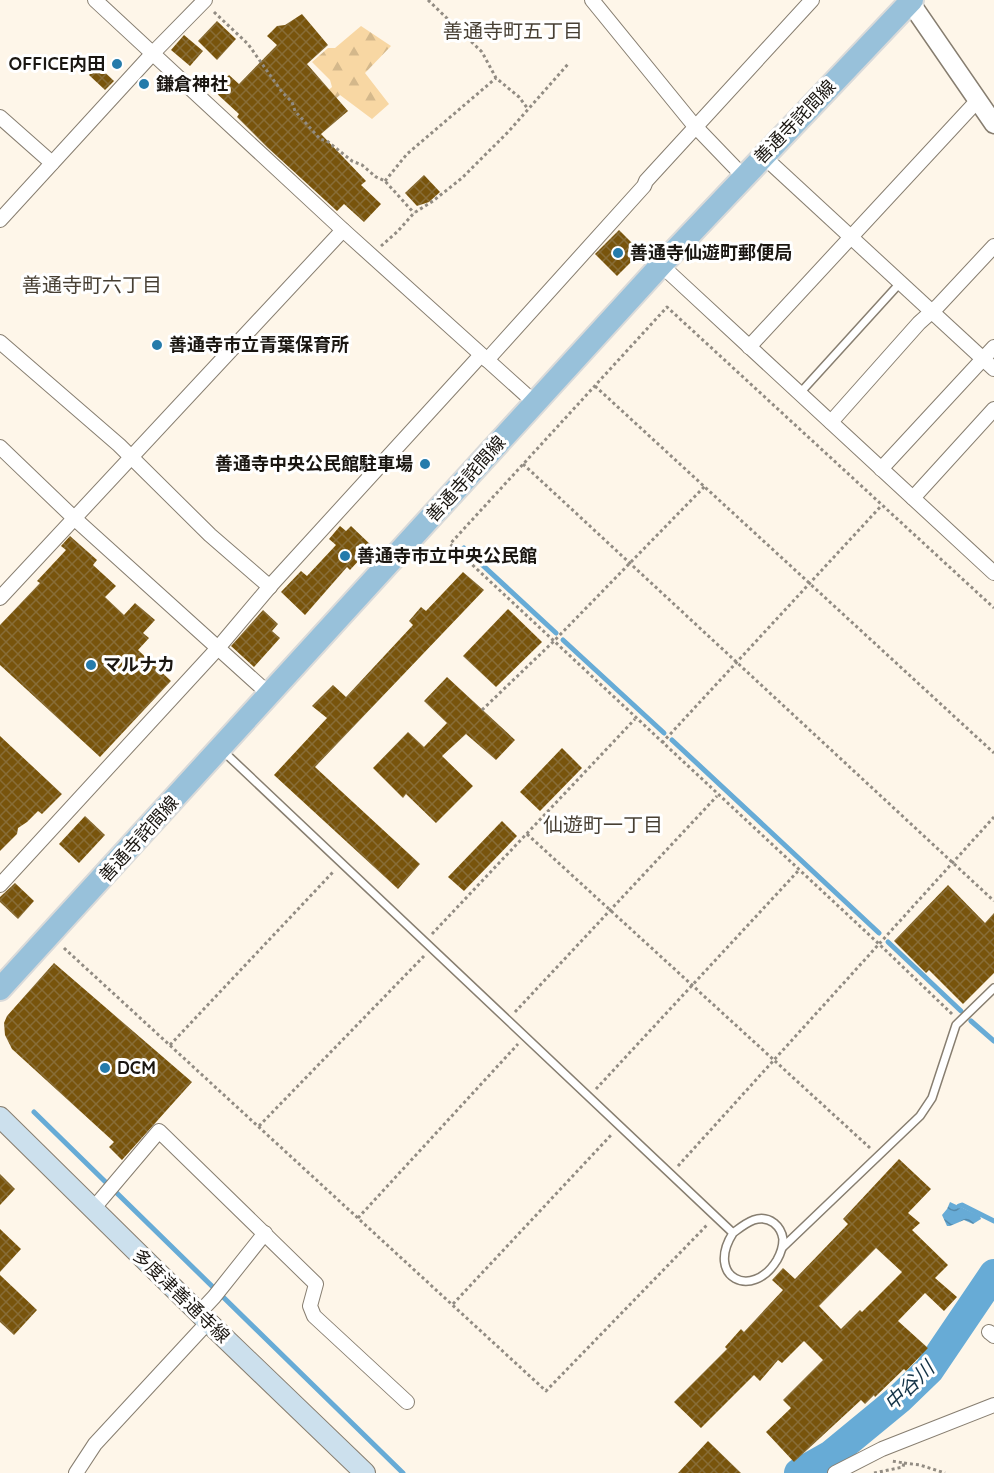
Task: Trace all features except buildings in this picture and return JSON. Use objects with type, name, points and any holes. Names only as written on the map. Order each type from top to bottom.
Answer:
[{"type":"main road","name":"善通寺詫間線","points":[[0,989],[661,265],[910,1]]},
{"type":"main road","name":"多度津善通寺線","points":[[0,1117],[203,1318],[365,1473]]},
{"type":"street","points":[[95,0],[370,255],[535,403]]},
{"type":"street","points":[[592,0],[696,127],[744,177]]},
{"type":"street","points":[[0,885],[218,648],[270,586],[812,0]]},
{"type":"street","points":[[0,220],[153,53],[204,1]]},
{"type":"street","points":[[910,1],[994,124]]},
{"type":"street","points":[[749,346],[978,100]]},
{"type":"street","points":[[0,117],[52,162]]},
{"type":"street","points":[[763,156],[994,369]]},
{"type":"street","points":[[0,598],[343,230]]},
{"type":"street","points":[[831,422],[919,323],[994,246]]},
{"type":"street","points":[[661,265],[993,571]]},
{"type":"street","points":[[0,342],[131,457],[210,535],[270,586]]},
{"type":"street","points":[[881,469],[994,347]]},
{"type":"street","points":[[913,498],[994,409]]},
{"type":"street","points":[[0,447],[74,518],[270,695]]},
{"type":"street","points":[[93,1209],[159,1131],[316,1284],[310,1306],[315,1316],[408,1402]]},
{"type":"street","points":[[76,1473],[95,1444],[203,1318],[218,1292],[265,1233]]},
{"type":"street","points":[[835,1473],[882,1449],[994,1405]]},
{"type":"lane","points":[[800,393],[900,283]]},
{"type":"lane","points":[[221,749],[733,1233]]},
{"type":"lane","points":[[783,1247],[778,1227],[764,1218],[754,1219],[733,1233],[728,1241],[724,1262],[726,1272],[734,1279],[743,1281],[761,1277],[774,1265],[783,1247],[920,1116],[932,1098],[956,1025],[994,988]]},
{"type":"path","points":[[428,0],[482,52],[496,78],[519,97],[528,109]]},
{"type":"path","points":[[204,1],[248,44],[282,92],[292,102],[295,111],[320,139],[327,141],[352,161],[385,181],[414,213]]},
{"type":"path","points":[[370,255],[398,231],[414,213],[462,178],[509,131],[569,63]]},
{"type":"path","points":[[385,181],[407,154],[496,78]]},
{"type":"path","points":[[960,1022],[450,544],[667,307],[994,608]]},
{"type":"path","points":[[595,386],[994,753]]},
{"type":"path","points":[[523,464],[994,901]]},
{"type":"path","points":[[482,710],[553,642],[705,486]]},
{"type":"path","points":[[662,743],[882,505]]},
{"type":"path","points":[[425,942],[635,719]]},
{"type":"path","points":[[507,1020],[718,795]]},
{"type":"path","points":[[670,1174],[994,818]]},
{"type":"path","points":[[527,834],[878,1156]]},
{"type":"path","points":[[170,1045],[341,863]]},
{"type":"path","points":[[589,1097],[799,870]]},
{"type":"path","points":[[62,946],[546,1391],[716,1217]]},
{"type":"path","points":[[259,1126],[431,948]]},
{"type":"path","points":[[358,1218],[525,1036]]},
{"type":"path","points":[[452,1305],[619,1126]]},
{"type":"path","points":[[904,1463],[920,1465],[945,1473]]},
{"type":"green space","points":[[361,26],[391,46],[365,73],[389,104],[372,119],[340,95],[311,120],[315,102],[332,87],[330,80],[312,62],[328,48],[335,48]]},
{"type":"water","points":[[950,1202],[980,1216],[981,1219],[973,1224],[964,1220],[947,1226],[942,1215]]},
{"type":"waterway","points":[[464,548],[556,633]]},
{"type":"waterway","points":[[563,640],[664,733]]},
{"type":"waterway","points":[[672,740],[879,933]]},
{"type":"waterway","points":[[888,942],[961,1011]]},
{"type":"waterway","points":[[971,1021],[994,1041]]},
{"type":"waterway","points":[[34,1112],[403,1473]]},
{"type":"waterway","points":[[959,1206],[962,1205],[994,1221]]},
{"type":"waterway","name":"中谷川","points":[[799,1473],[831,1455],[899,1399],[929,1370],[994,1274]]},
{"type":"place","name":"OFFICE内田","points":[[117,64]]},
{"type":"place","name":"鎌倉神社","points":[[144,84]]},
{"type":"place","name":"善通寺仙遊町郵便局","points":[[618,253]]},
{"type":"place","name":"善通寺市立青葉保育所","points":[[157,345]]},
{"type":"place","name":"善通寺中央公民館駐車場","points":[[425,464]]},
{"type":"place","name":"善通寺市立中央公民館","points":[[345,556]]},
{"type":"place","name":"マルナカ","points":[[91,665]]},
{"type":"place","name":"DCM","points":[[105,1068]]},
{"type":"district","name":"善通寺町五丁目","points":[[513,31]]},
{"type":"district","name":"善通寺町六丁目","points":[[92,285]]},
{"type":"district","name":"仙遊町一丁目","points":[[603,825]]}]
